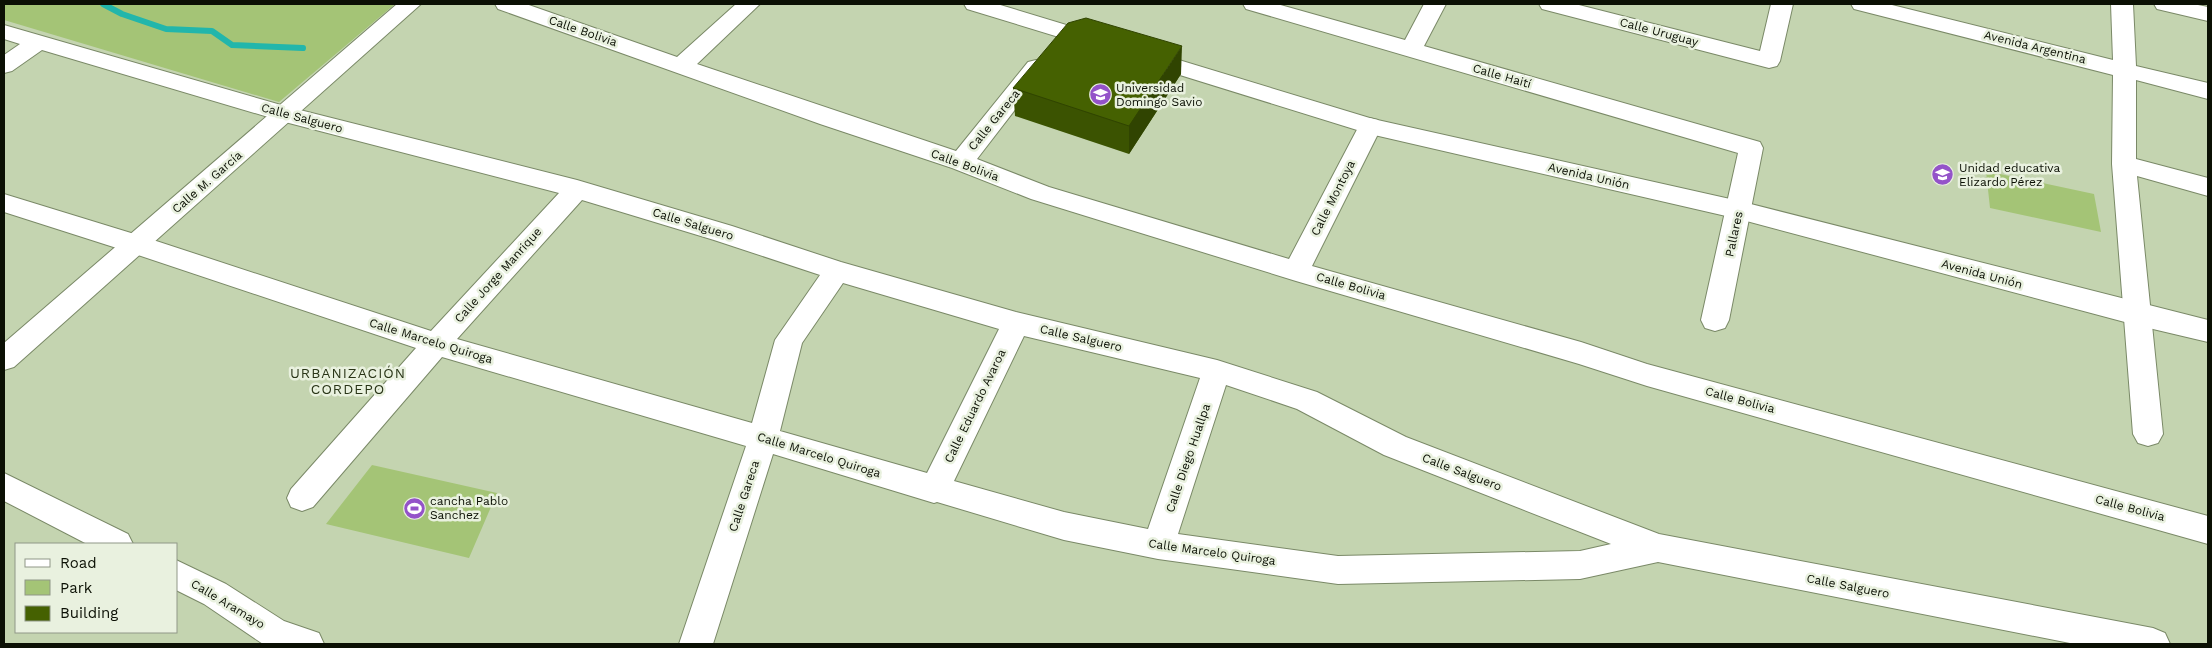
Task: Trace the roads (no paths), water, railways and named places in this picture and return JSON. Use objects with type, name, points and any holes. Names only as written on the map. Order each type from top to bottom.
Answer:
[{"type":"street","name":"Calle M. García","points":[[4,359],[410,4]]},
{"type":"street","name":"Calle Bolivia","points":[[506,4],[828,118],[961,162],[1040,193],[1581,353],[1647,375],[2208,530]]},
{"type":"street","points":[[682,65],[749,4]]},
{"type":"street","name":"Avenida Unión","points":[[975,4],[1370,126],[1739,210],[2136,314],[2208,331]]},
{"type":"street","name":"Calle Haití","points":[[1254,4],[1751,148]]},
{"type":"street","points":[[1411,50],[1435,4]]},
{"type":"street","name":"Calle Uruguay","points":[[1550,4],[1769,61],[1782,4]]},
{"type":"street","name":"Avenida Argentina","points":[[1862,4],[2208,91]]},
{"type":"street","points":[[2122,4],[2125,69],[2124,164],[2148,434]]},
{"type":"street","points":[[2165,4],[2208,14]]},
{"type":"street","name":"Calle Salguero","points":[[4,32],[284,114],[577,188],[723,233],[836,272],[1016,323],[1217,371],[1307,400],[1395,446],[1658,548],[2153,644]]},
{"type":"street","name":"Calle Gareca","points":[[961,162],[1064,32]]},
{"type":"street","points":[[4,66],[37,43]]},
{"type":"street","name":"Calle Montoya","points":[[1296,270],[1370,126]]},
{"type":"street","name":"Pallares","points":[[1715,320],[1751,148]]},
{"type":"street","points":[[2124,164],[2208,187]]},
{"type":"street","name":"Calle Jorge Manrique","points":[[302,498],[436,344],[577,188]]},
{"type":"street","name":"Calle Marcelo Quiroga","points":[[4,203],[135,244],[436,344],[763,438],[934,490],[1064,526],[1158,545],[1338,570],[1580,565],[1658,548]]},
{"type":"street","name":"Calle Gareca","points":[[696,644],[763,438],[788,340],[836,272]]},
{"type":"street","name":"Calle Eduardo Avaroa","points":[[934,490],[1016,323]]},
{"type":"street","name":"Calle Diego Huallpa","points":[[1158,545],[1217,371]]},
{"type":"street","points":[[4,486],[115,543]]},
{"type":"street","name":"Calle Aramayo","points":[[178,575],[216,594],[274,633],[307,644]]},
{"type":"waterway","points":[[103,4],[122,14],[166,29],[212,31],[232,45],[303,48]]},
{"type":"place","name":"Universidad Domingo Savio","points":[[1100,95]]},
{"type":"place","name":"Unidad educativa Elizardo Pérez","points":[[1943,175]]},
{"type":"place","name":"cancha Pablo Sanchez","points":[[414,508]]},
{"type":"district","name":"URBANIZACIÓN CORDEPO","points":[[348,382]]}]
